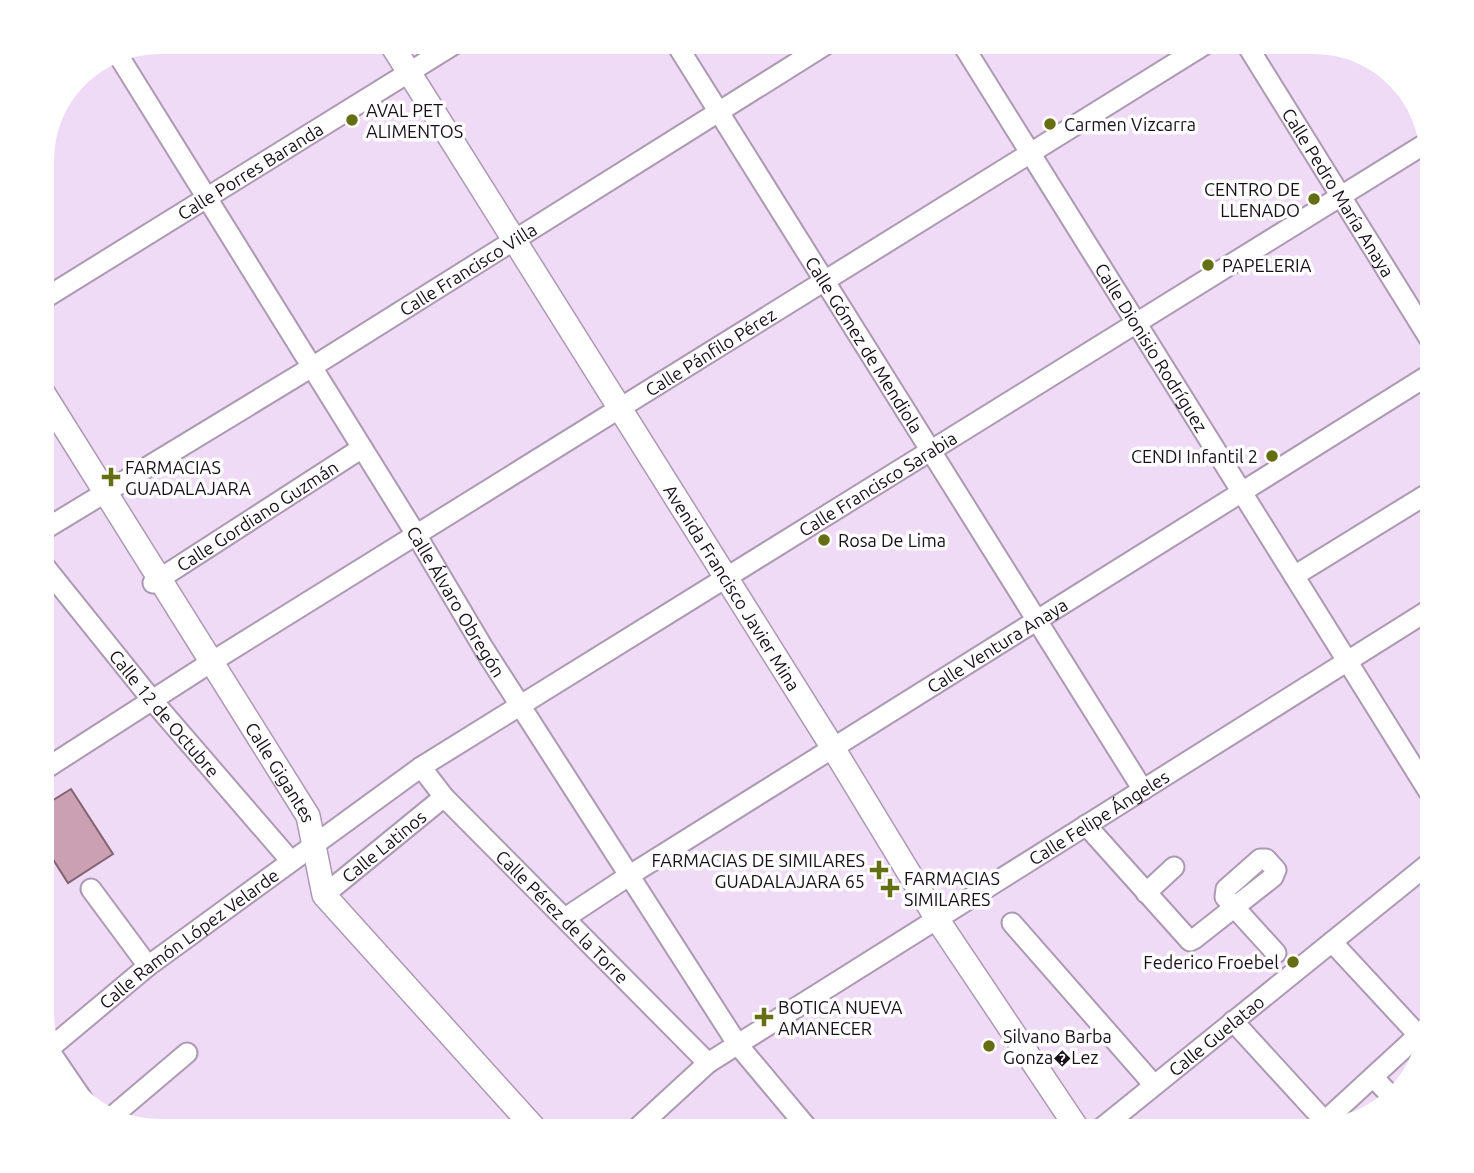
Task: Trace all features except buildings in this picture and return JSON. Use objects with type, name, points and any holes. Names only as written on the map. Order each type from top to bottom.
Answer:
[{"type":"main road","name":"Avenida Francisco Javier Mina","points":[[397,54],[833,748],[937,919],[1071,1119]]},
{"type":"main road","name":"Calle Gigantes","points":[[54,410],[106,492],[156,580],[213,661],[322,838],[324,895]]},
{"type":"main road","points":[[324,895],[526,1119]]},
{"type":"street","name":"Calle Porres Baranda","points":[[54,293],[438,54]]},
{"type":"street","name":"Calle Gómez de Mendiola","points":[[683,54],[1143,790]]},
{"type":"street","name":"Calle Francisco Villa","points":[[54,524],[312,367],[811,54]]},
{"type":"street","name":"Calle Dionisio Rodríguez","points":[[968,54],[1420,778]]},
{"type":"street","name":"Calle Pánfilo Pérez","points":[[54,763],[213,661],[1190,54]]},
{"type":"street","name":"Calle Pedro María Anaya","points":[[1252,54],[1420,324]]},
{"type":"street","name":"Calle Álvaro Obregón","points":[[122,61],[417,536],[484,649],[737,1045],[800,1119]]},
{"type":"street","name":"Calle Francisco Sarabia","points":[[322,838],[421,767],[1419,148]]},
{"type":"street","name":"Calle Ventura Anaya","points":[[565,918],[630,874],[1420,381]]},
{"type":"street","name":"Calle Gordiano Guzmán","points":[[156,580],[362,448]]},
{"type":"street","points":[[1294,576],[1420,498]]},
{"type":"street","name":"Calle 12 de Octubre","points":[[54,578],[152,700],[290,860]]},
{"type":"street","name":"Calle Felipe Ángeles","points":[[647,1119],[708,1063],[1420,615]]},
{"type":"street","name":"Calle Pérez de la Torre","points":[[421,767],[444,797],[708,1063]]},
{"type":"street","name":"Calle Latinos","points":[[324,895],[444,797]]},
{"type":"street","points":[[1086,825],[1190,941],[1234,906],[1276,953]]},
{"type":"street","name":"Calle Ramón López Velarde","points":[[58,1041],[148,966],[322,838]]},
{"type":"street","points":[[1146,893],[1174,867]]},
{"type":"street","name":"Calle Guelatao","points":[[1113,1119],[1420,871]]},
{"type":"street","points":[[92,889],[148,966]]},
{"type":"street","points":[[1012,923],[1154,1085]]},
{"type":"street","points":[[1332,942],[1418,1030]]},
{"type":"street","points":[[1233,1021],[1317,1119]]},
{"type":"street","points":[[1332,1117],[1416,1039]]},
{"type":"street","points":[[119,1111],[187,1053]]},
{"type":"street","points":[[1373,1077],[1385,1090]]},
{"type":"place","name":"AVAL PET ALIMENTOS","points":[[352,120]]},
{"type":"place","name":"Carmen Vizcarra","points":[[1050,124]]},
{"type":"place","name":"CENTRO DE LLENADO","points":[[1314,199]]},
{"type":"place","name":"PAPELERIA","points":[[1208,265]]},
{"type":"place","name":"CENDI Infantil 2","points":[[1272,456]]},
{"type":"place","name":"FARMACIAS GUADALAJARA","points":[[111,477]]},
{"type":"place","name":"Rosa De Lima","points":[[824,540]]},
{"type":"place","name":"FARMACIAS DE SIMILARES GUADALAJARA 65","points":[[879,870]]},
{"type":"place","name":"FARMACIAS SIMILARES","points":[[890,888]]},
{"type":"place","name":"Federico Froebel","points":[[1293,962]]},
{"type":"place","name":"BOTICA NUEVA AMANECER","points":[[764,1017]]},
{"type":"place","name":"Silvano Barba Gonza�Lez","points":[[989,1046]]}]
